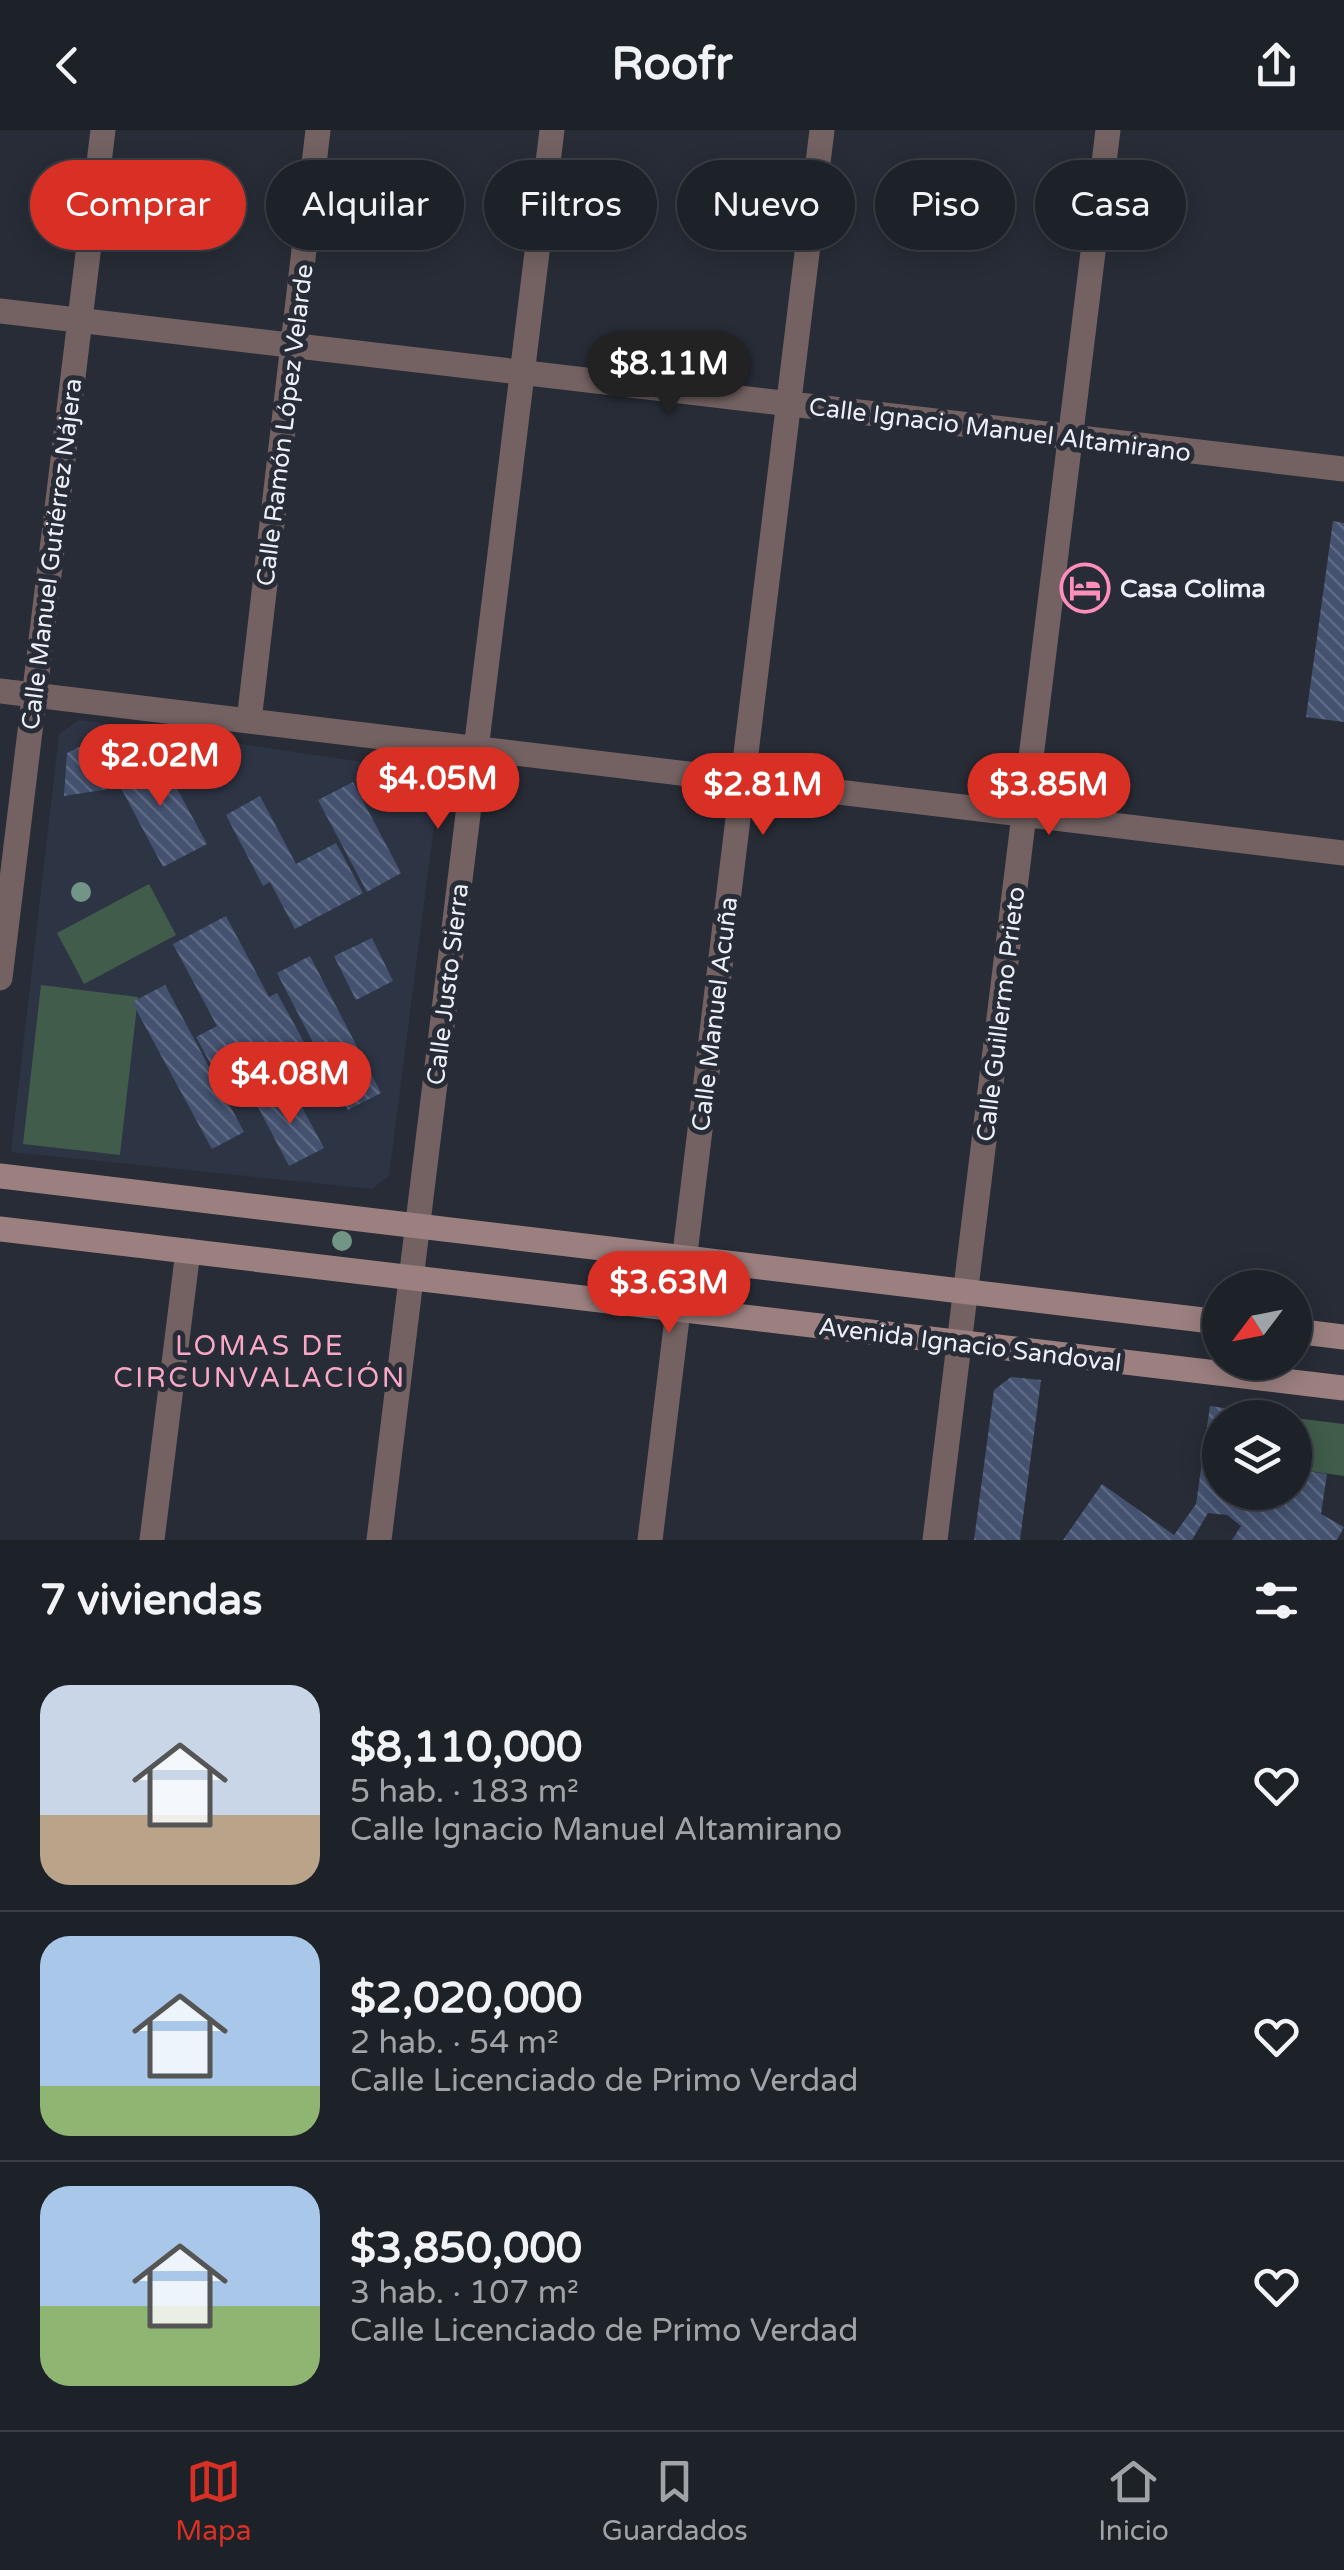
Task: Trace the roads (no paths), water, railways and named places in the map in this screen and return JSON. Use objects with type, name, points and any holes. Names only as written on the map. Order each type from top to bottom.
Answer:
[{"type":"main road","name":"Avenida Ignacio Sandoval","points":[[0,1176],[1202,1320]]},
{"type":"main road","name":"Avenida Ignacio Sandoval","points":[[0,1229],[1344,1388]]},
{"type":"main road","points":[[1312,1333],[1344,1337]]},
{"type":"street","name":"Calle Manuel Gutiérrez Nájera","points":[[0,978],[103,130]]},
{"type":"street","name":"Calle Ramón López Velarde","points":[[249,721],[318,130]]},
{"type":"street","name":"Calle Justo Sierra","points":[[379,1540],[552,130]]},
{"type":"street","name":"Calle Manuel Acuña","points":[[650,1540],[822,130]]},
{"type":"street","name":"Calle Guillermo Prieto","points":[[935,1540],[1108,130]]},
{"type":"street","name":"Calle Ignacio Manuel Altamirano","points":[[0,311],[1344,469]]},
{"type":"street","points":[[0,691],[1344,852]]},
{"type":"street","points":[[152,1540],[188,1251]]},
{"type":"place","name":"Casa Colima","points":[[1085,588]]},
{"type":"district","name":"LOMAS DE CIRCUNVALACIÓN","points":[[260,1361]]}]
